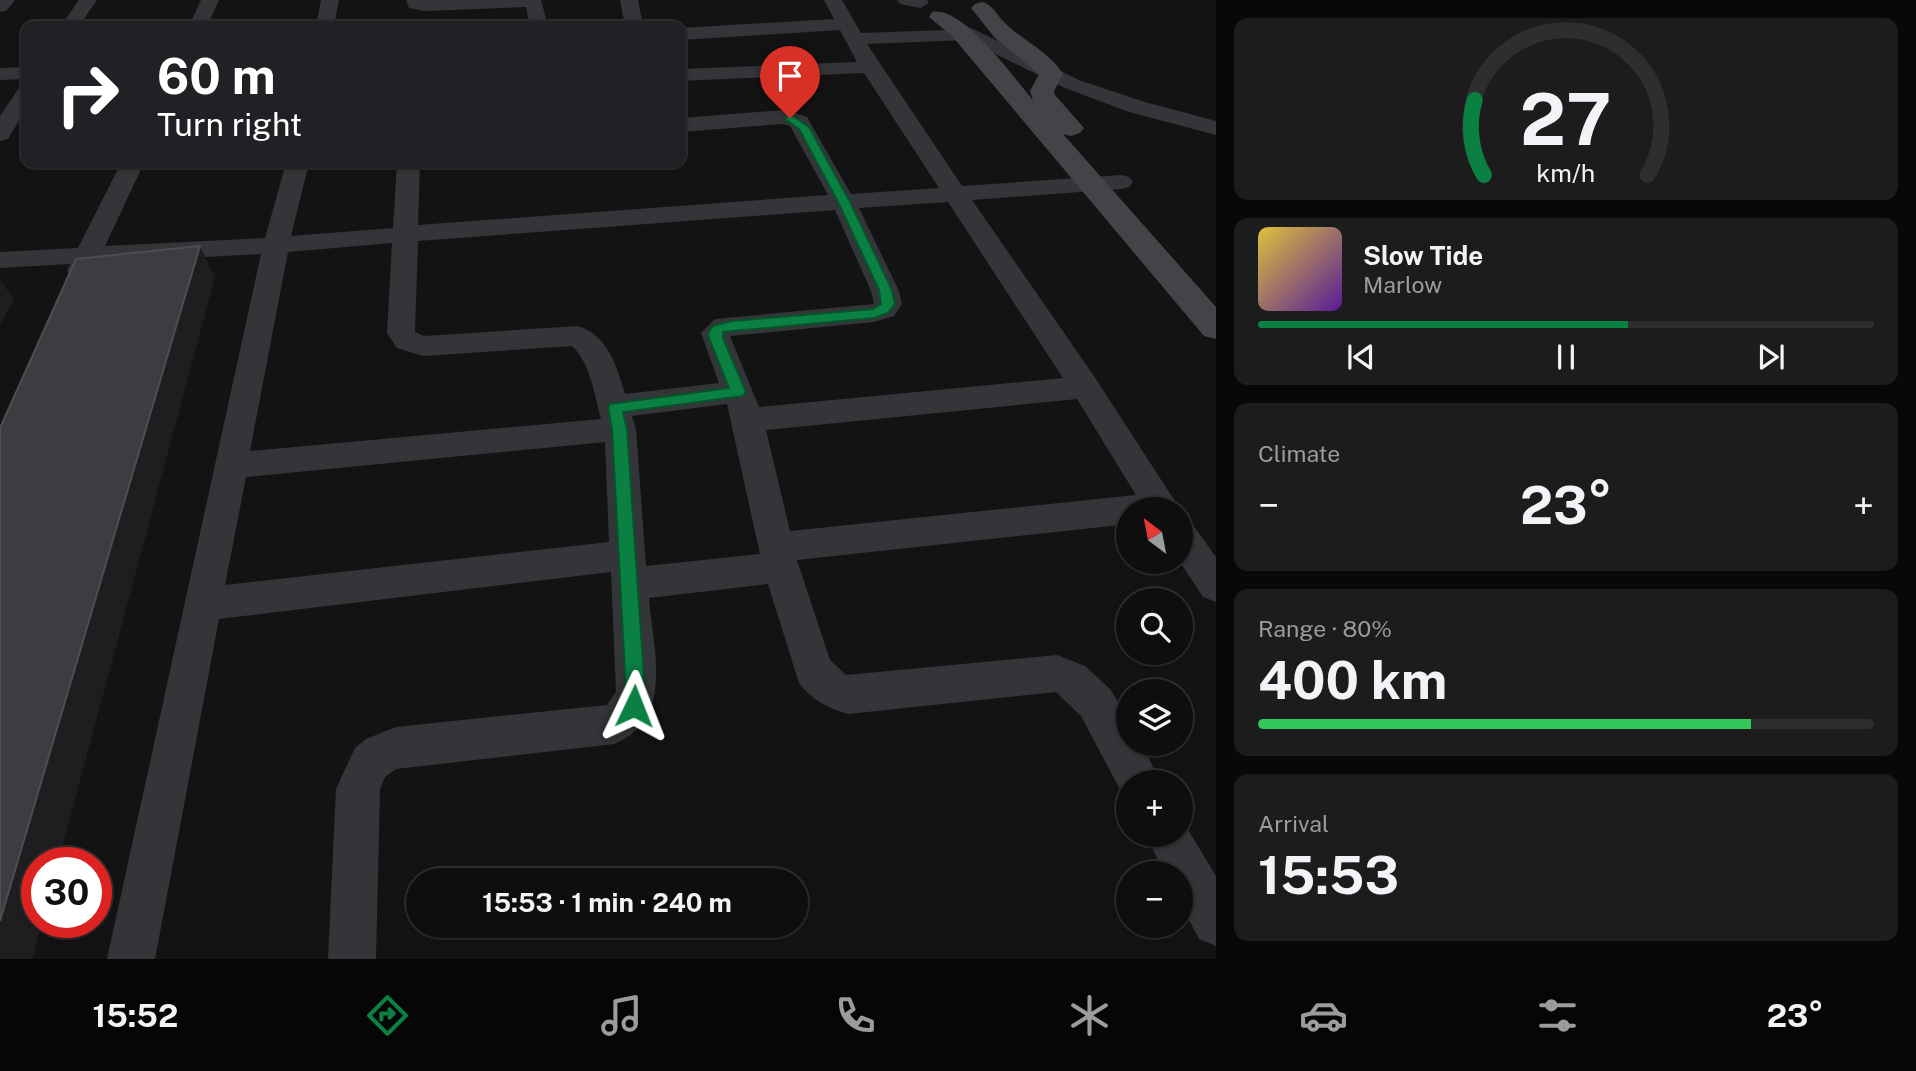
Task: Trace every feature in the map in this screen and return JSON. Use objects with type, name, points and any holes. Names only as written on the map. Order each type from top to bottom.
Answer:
[{"type":"street","points":[[0,7],[6,0]]},
{"type":"street","points":[[73,21],[88,0]]},
{"type":"street","points":[[200,21],[210,0]]},
{"type":"street","points":[[326,21],[330,0]]},
{"type":"street","points":[[415,0],[415,4],[425,6],[531,1],[534,3],[538,21]]},
{"type":"street","points":[[629,0],[633,21]]},
{"type":"street","points":[[817,0],[846,29]]},
{"type":"street","points":[[833,0],[846,29],[870,67],[1085,387],[1141,497]]},
{"type":"street","points":[[686,34],[846,29],[933,13],[972,18],[979,15],[978,4]]},
{"type":"street","points":[[978,4],[999,30],[1047,67],[1051,74]]},
{"type":"street","points":[[933,13],[1051,74],[1114,99],[1216,128]]},
{"type":"street","points":[[933,13],[1091,184],[1216,328]]},
{"type":"street","points":[[686,75],[870,67]]},
{"type":"street","points":[[0,74],[21,73]]},
{"type":"street","points":[[1051,74],[1042,90],[1043,97],[1173,240]]},
{"type":"street","points":[[0,134],[21,100]]},
{"type":"street","points":[[686,125],[784,117],[795,120],[803,127],[844,202],[885,290],[888,304],[884,310],[874,313],[732,325],[718,329],[715,333],[743,406],[779,557],[813,670],[821,682],[833,691],[856,694],[1057,673],[1068,676],[1079,683],[1098,707],[1132,770]]},
{"type":"street","points":[[1193,122],[1216,144]]},
{"type":"street","points":[[72,291],[130,168]]},
{"type":"street","points":[[131,959],[276,245],[296,168]]},
{"type":"street","points":[[352,959],[358,789],[362,772],[370,760],[382,752],[396,748],[614,723],[625,717],[634,706],[636,692],[617,418],[593,348],[578,336],[423,346],[407,341],[401,333],[408,168]]},
{"type":"street","points":[[0,260],[276,245],[1121,182]]},
{"type":"street","points":[[233,465],[617,418],[743,406],[1085,387]]},
{"type":"street","points":[[204,604],[779,557],[1116,513]]},
{"type":"street","points":[[1194,554],[1216,586]]},
{"type":"street","points":[[1175,847],[1216,922]]},
{"type":"building","points":[[200,246],[0,921],[0,428],[76,259]]},
{"type":"route","points":[[634,706],[636,692],[630,583],[620,429],[615,407],[738,392],[716,338],[718,329],[732,325],[874,313],[884,310],[888,304],[885,290],[844,202],[803,127],[790,118]]}]
